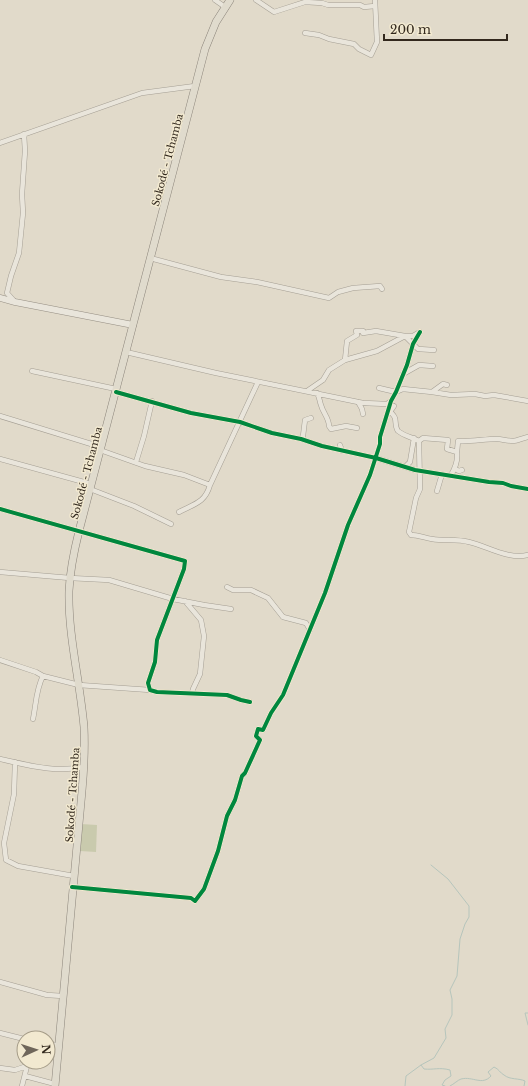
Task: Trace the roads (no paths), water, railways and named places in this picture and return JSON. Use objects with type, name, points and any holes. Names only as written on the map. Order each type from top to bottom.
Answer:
[{"type":"main road","name":"Sokodé - Tchamba","points":[[55,1085],[84,767],[84,728],[70,619],[70,578],[73,553],[208,40],[216,22],[230,0]]},
{"type":"main road","points":[[0,298],[133,325]]},
{"type":"street","points":[[215,0],[225,7]]},
{"type":"street","points":[[256,0],[274,12],[306,2],[328,5],[360,5],[364,7],[375,6]]},
{"type":"street","points":[[305,33],[354,44],[371,55],[377,42],[375,35],[375,0]]},
{"type":"street","points":[[0,143],[142,93],[195,86]]},
{"type":"street","points":[[15,302],[6,293],[19,253],[23,213],[22,194],[25,151],[24,134]]},
{"type":"street","points":[[150,258],[221,277],[257,282],[329,298],[338,292],[352,288],[380,286],[382,289]]},
{"type":"street","points":[[72,887],[191,898],[195,901],[204,889],[218,851],[227,816],[235,800],[242,776],[245,773],[260,740],[256,736],[258,730],[263,730],[271,713],[283,695],[310,630],[332,574],[348,525],[370,476],[391,401],[403,374],[413,344],[420,332],[413,336],[405,336],[376,331],[363,333],[363,331],[356,331],[357,335],[347,341],[345,360]]},
{"type":"street","points":[[405,336],[418,349],[434,350]]},
{"type":"street","points":[[307,391],[323,380],[330,370],[345,360],[377,351],[405,336]]},
{"type":"street","points":[[126,352],[258,382],[358,402],[382,405],[391,401]]},
{"type":"street","points":[[403,374],[419,365],[433,366]]},
{"type":"street","points":[[32,371],[116,390],[191,413],[240,422],[322,446],[376,458],[405,467],[451,475],[457,478],[489,482],[503,482],[512,486],[528,489]]},
{"type":"street","points":[[178,512],[199,503],[205,497],[258,382]]},
{"type":"street","points":[[432,392],[443,384],[446,385]]},
{"type":"street","points":[[379,388],[396,392],[403,389],[451,395],[475,394],[528,401]]},
{"type":"street","points":[[317,393],[331,429],[346,426],[357,428]]},
{"type":"street","points":[[136,462],[152,401]]},
{"type":"street","points":[[358,402],[363,414]]},
{"type":"street","points":[[389,410],[394,406]]},
{"type":"street","points":[[389,410],[394,417],[396,427],[399,431],[417,440],[423,438],[458,441],[476,439],[514,441],[528,437]]},
{"type":"street","points":[[0,416],[136,462],[184,475],[210,485]]},
{"type":"street","points":[[301,439],[303,436],[305,420],[311,418]]},
{"type":"street","points":[[405,467],[410,462],[417,440]]},
{"type":"street","points":[[417,440],[420,488],[416,498],[409,532],[411,535],[431,539],[467,541],[509,555],[523,557],[528,555]]},
{"type":"street","points":[[448,440],[448,449],[457,452]]},
{"type":"street","points":[[451,475],[455,469],[458,459],[458,441]]},
{"type":"street","points":[[322,446],[328,442]]},
{"type":"street","points":[[340,445],[342,451]]},
{"type":"street","points":[[0,459],[91,486],[172,524]]},
{"type":"street","points":[[455,469],[459,471],[462,470]]},
{"type":"street","points":[[437,491],[442,474]]},
{"type":"street","points":[[0,509],[185,561],[184,569],[157,640],[155,662],[148,683],[150,690]]},
{"type":"street","points":[[0,572],[109,580],[173,599],[231,609]]},
{"type":"street","points":[[227,587],[233,590],[251,590],[268,598],[283,617],[306,623],[310,630]]},
{"type":"street","points":[[185,601],[201,620],[204,636],[200,674],[192,693]]},
{"type":"street","points":[[0,660],[36,672],[43,676],[79,686],[150,690],[157,692],[227,695],[250,702]]},
{"type":"street","points":[[33,719],[38,687],[43,676]]},
{"type":"street","points":[[0,759],[38,768],[68,770],[84,767]]},
{"type":"street","points":[[15,762],[14,794],[4,842],[6,860],[18,866],[74,876]]},
{"type":"street","points":[[0,982],[47,995],[63,996]]},
{"type":"street","points":[[0,1033],[16,1037]]},
{"type":"street","points":[[0,1068],[16,1070]]},
{"type":"street","points":[[22,1086],[26,1070]]},
{"type":"street","points":[[25,1076],[55,1085]]},
{"type":"waterway","points":[[421,1065],[434,1058],[446,1038],[445,1029],[452,1015],[452,999],[450,990],[457,976],[460,939],[469,917],[469,906],[448,879],[431,865]]},
{"type":"waterway","points":[[528,1013],[525,1013],[528,1025]]},
{"type":"waterway","points":[[405,1086],[406,1076],[421,1065],[424,1069],[450,1070],[451,1076],[445,1080],[442,1085],[445,1086]]},
{"type":"waterway","points":[[450,1086],[465,1078],[481,1081],[488,1079],[491,1076],[488,1072],[494,1067],[506,1077],[525,1081],[524,1086]]}]
